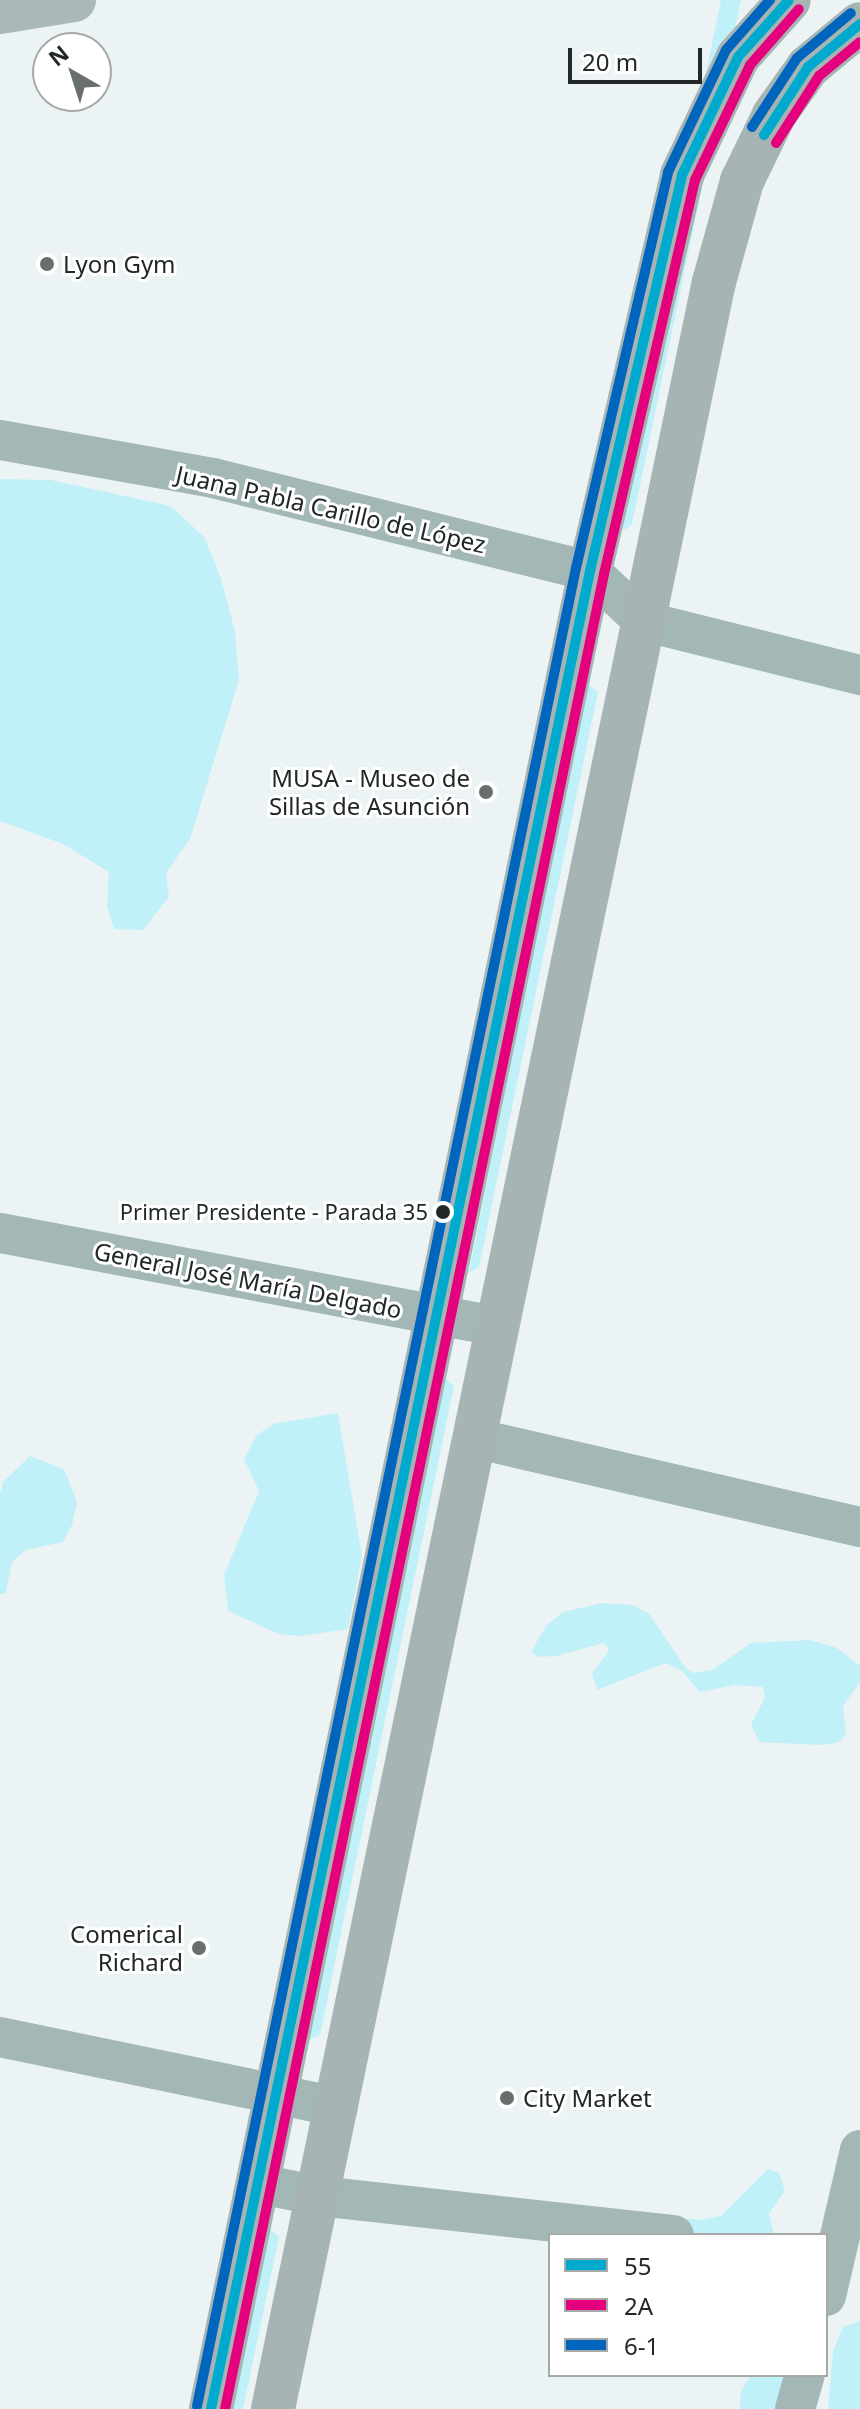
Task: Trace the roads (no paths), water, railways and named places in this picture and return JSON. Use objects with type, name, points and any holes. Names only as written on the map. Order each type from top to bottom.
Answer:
[{"type":"highway","points":[[0,12],[74,0]]},
{"type":"highway","points":[[211,2409],[278,2097],[590,571],[682,175],[738,57],[789,0]]},
{"type":"highway","points":[[273,2409],[714,282],[742,181],[774,115],[808,67],[860,24]]},
{"type":"highway","points":[[742,181],[821,86],[860,53]]},
{"type":"street","name":"Juana Pabla Carillo de López","points":[[0,440],[213,478],[590,571],[643,621]]},
{"type":"street","points":[[643,621],[860,675]]},
{"type":"street","name":"General José María Delgado","points":[[0,1233],[496,1326]]},
{"type":"street","points":[[474,1438],[860,1527]]},
{"type":"street","points":[[0,2037],[338,2107]]},
{"type":"street","points":[[828,2290],[841,2254],[860,2150]]},
{"type":"street","points":[[260,2184],[319,2196],[656,2233]]},
{"type":"street","points":[[795,2409],[804,2377]]},
{"type":"place","name":"Lyon Gym","points":[[47,264]]},
{"type":"place","name":"MUSA - Museo de Sillas de Asunción","points":[[486,792]]},
{"type":"place","name":"Primer Presidente - Parada 35","points":[[443,1212]]},
{"type":"place","name":"Comerical Richard","points":[[199,1948]]},
{"type":"place","name":"City Market","points":[[507,2098]]}]
